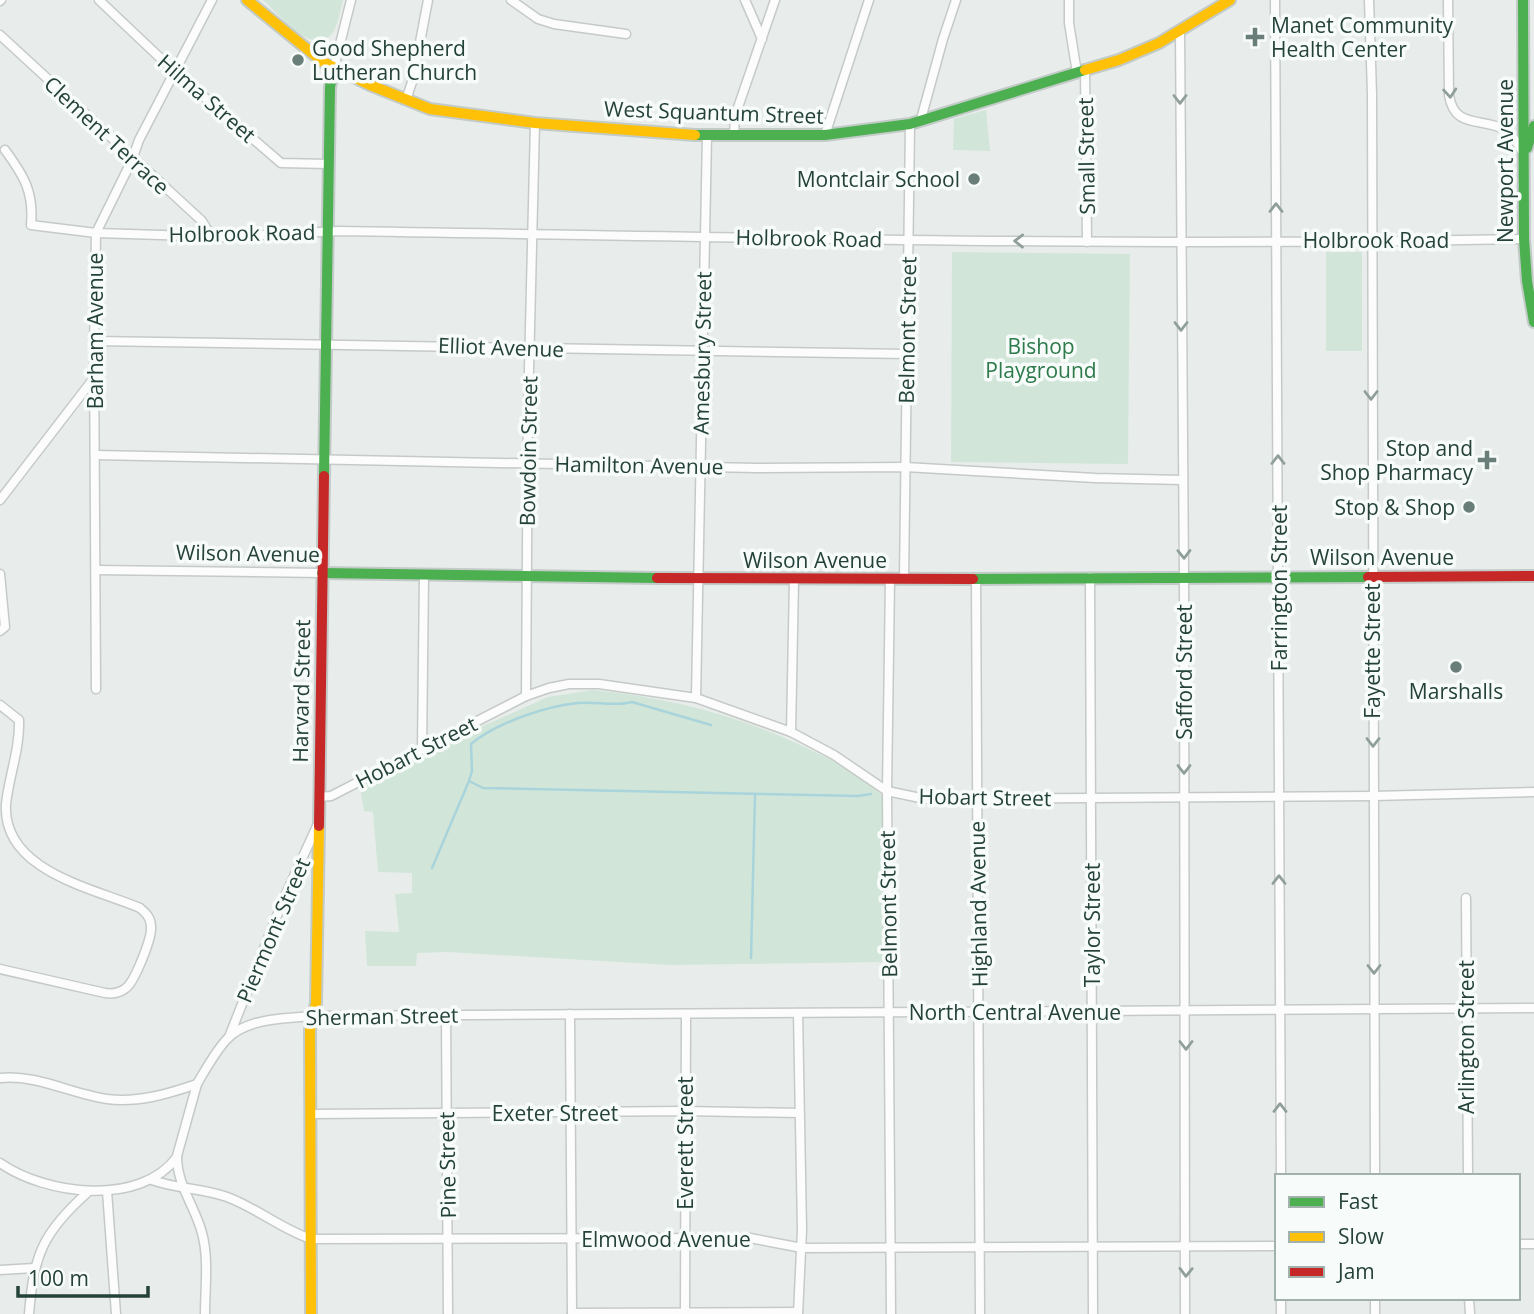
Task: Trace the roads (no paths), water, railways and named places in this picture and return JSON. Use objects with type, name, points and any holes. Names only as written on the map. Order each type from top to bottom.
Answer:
[{"type":"street","name":"Hilma Street","points":[[99,0],[176,72],[281,163],[329,164]]},
{"type":"street","name":"Barham Avenue","points":[[96,690],[96,233],[139,140],[212,0]]},
{"type":"street","name":"West Squantum Street","points":[[247,0],[297,43],[334,68],[406,100],[446,112],[535,123],[734,136],[825,135],[916,121],[1081,72],[1159,43],[1230,0]]},
{"type":"street","points":[[334,68],[351,0]]},
{"type":"street","points":[[406,100],[414,79],[428,0]]},
{"type":"street","points":[[511,0],[538,19],[554,24],[626,34]]},
{"type":"street","points":[[745,0],[762,38]]},
{"type":"street","points":[[734,136],[735,116],[775,0]]},
{"type":"street","points":[[825,135],[869,0]]},
{"type":"street","name":"Belmont Street","points":[[904,579],[909,239],[916,121],[957,0]]},
{"type":"street","name":"Small Street","points":[[1069,0],[1069,23],[1081,72],[1087,242]]},
{"type":"street","name":"Farrington Street","points":[[1275,0],[1281,1174]]},
{"type":"street","name":"Fayette Street","points":[[1369,0],[1372,94],[1375,1174]]},
{"type":"street","points":[[1448,0],[1450,103],[1456,112],[1467,120],[1503,129],[1516,141],[1524,157]]},
{"type":"street","name":"Newport Avenue","points":[[1523,0],[1523,239],[1534,322]]},
{"type":"street","name":"Safford Street","points":[[1180,31],[1186,1010],[1185,1314]]},
{"type":"street","name":"Clement Terrace","points":[[0,35],[132,160],[202,221],[211,236]]},
{"type":"street","name":"Harvard Street","points":[[311,1314],[310,1030],[316,1003],[327,232],[330,87],[334,68]]},
{"type":"street","name":"Bowdoin Street","points":[[526,695],[535,123]]},
{"type":"street","points":[[1524,157],[1534,126]]},
{"type":"street","name":"Amesbury Street","points":[[696,698],[708,135]]},
{"type":"street","name":"Holbrook Road","points":[[5,150],[25,179],[32,198],[31,225],[96,233],[211,236],[327,232],[1087,242],[1523,239]]},
{"type":"street","name":"Elliot Avenue","points":[[94,341],[907,354]]},
{"type":"street","points":[[0,500],[94,378]]},
{"type":"street","name":"Hamilton Avenue","points":[[94,455],[757,468],[905,467],[1182,480]]},
{"type":"street","name":"Wilson Avenue","points":[[96,570],[794,580],[1534,576]]},
{"type":"street","points":[[0,574],[5,627],[0,631]]},
{"type":"street","points":[[422,749],[424,575]]},
{"type":"street","name":"Taylor Street","points":[[1090,577],[1093,1314]]},
{"type":"street","name":"Belmont Street","points":[[890,579],[887,791],[891,1314]]},
{"type":"street","name":"Highland Avenue","points":[[976,579],[981,1314]]},
{"type":"street","points":[[791,732],[794,580]]},
{"type":"street","name":"Hobart Street","points":[[319,797],[331,796],[526,695],[569,684],[599,684],[696,698],[791,732],[834,755],[887,791],[925,799],[1373,796],[1534,792]]},
{"type":"street","points":[[0,969],[105,993],[117,993],[134,980],[152,928],[148,916],[140,908],[46,870],[18,846],[7,820],[6,805],[19,720],[1,706]]},
{"type":"street","name":"Piermont Street","points":[[229,1037],[284,898],[318,823]]},
{"type":"street","name":"Arlington Street","points":[[1466,898],[1468,1174]]},
{"type":"street","name":"North Central Avenue","points":[[799,1013],[1534,1008]]},
{"type":"street","points":[[570,1014],[572,1314],[685,1314],[798,1313],[802,1248],[799,1013]]},
{"type":"street","name":"Sherman Street","points":[[229,1037],[255,1024],[278,1018],[313,1016],[799,1013]]},
{"type":"street","name":"Everett Street","points":[[685,1314],[686,1014]]},
{"type":"street","name":"Pine Street","points":[[446,1015],[448,1314]]},
{"type":"street","points":[[205,1314],[204,1239],[197,1217],[182,1189],[177,1157],[197,1084],[229,1037]]},
{"type":"street","points":[[0,1078],[23,1078],[114,1099],[147,1098],[197,1084]]},
{"type":"street","name":"Exeter Street","points":[[312,1114],[685,1111],[799,1113]]},
{"type":"street","points":[[0,1163],[34,1180],[88,1192],[107,1191],[152,1180],[177,1157]]},
{"type":"street","name":"Elmwood Avenue","points":[[152,1180],[182,1189],[203,1189],[224,1196],[311,1239],[750,1238],[802,1248],[1275,1246]]},
{"type":"street","points":[[107,1191],[116,1314]]},
{"type":"street","points":[[29,1314],[34,1268],[47,1239],[71,1207],[88,1192]]},
{"type":"street","points":[[0,1270],[34,1268]]},
{"type":"waterway","points":[[711,725],[632,702],[578,703],[551,708],[507,723],[471,744],[472,771],[469,781],[483,788],[858,796],[871,794]]},
{"type":"waterway","points":[[432,868],[469,781]]},
{"type":"waterway","points":[[751,958],[755,794]]},
{"type":"place","name":"Manet Community Health Center","points":[[1255,37]]},
{"type":"place","name":"Good Shepherd Lutheran Church","points":[[298,60]]},
{"type":"place","name":"Montclair School","points":[[974,179]]},
{"type":"place","name":"Stop and Shop Pharmacy","points":[[1487,460]]},
{"type":"place","name":"Stop & Shop","points":[[1469,507]]},
{"type":"place","name":"Marshalls","points":[[1456,667]]},
{"type":"park label","name":"Bishop Playground","points":[[1041,358]]}]
